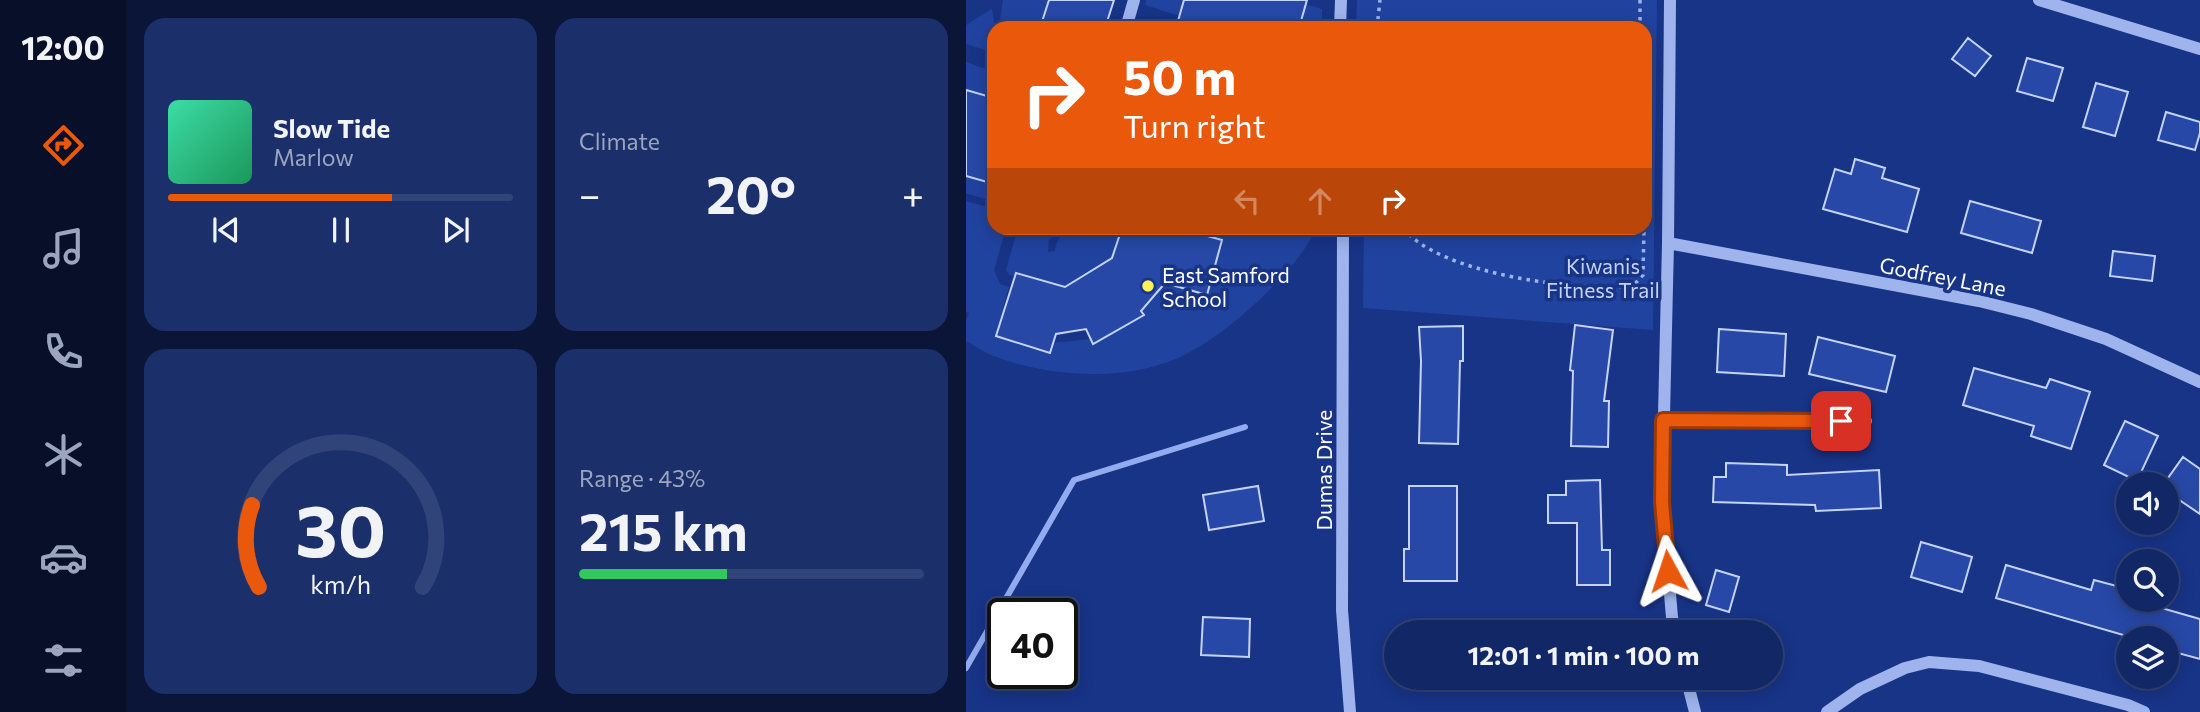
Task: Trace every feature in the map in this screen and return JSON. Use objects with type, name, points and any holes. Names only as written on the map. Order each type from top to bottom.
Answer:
[{"type":"street","points":[[1128,21],[1134,0]]},
{"type":"street","points":[[1340,21],[1341,0]]},
{"type":"street","points":[[1670,0],[1662,502],[1673,620]]},
{"type":"street","points":[[2039,0],[2200,48]]},
{"type":"street","name":"Dumas Drive","points":[[1343,235],[1342,610],[1350,712]]},
{"type":"street","name":"Godfrey Lane","points":[[1668,243],[1979,301],[2031,314],[2106,339],[2200,383]]},
{"type":"street","points":[[1663,420],[1866,421]]},
{"type":"street","points":[[1827,712],[1860,689],[1905,668],[1929,662],[1979,666],[2128,705],[2144,712]]},
{"type":"street","points":[[1689,690],[1695,712]]},
{"type":"path","points":[[1378,21],[1380,0]]},
{"type":"path","points":[[1640,0],[1640,21]]},
{"type":"path","points":[[1410,235],[1421,245],[1437,253],[1489,271],[1520,278],[1610,289],[1633,286],[1643,275],[1644,235]]},
{"type":"green space","points":[[1003,0],[1049,0],[1042,21],[1000,20]]},
{"type":"green space","points":[[1146,0],[1184,0],[1180,16],[1145,5]]},
{"type":"green space","name":"Kiwanis Fitness Trail","points":[[1357,0],[1657,0],[1653,330],[1363,308],[1364,235],[1652,235],[1652,21],[1356,21]]},
{"type":"green space","points":[[1306,4],[1322,9],[1322,21],[1301,21]]},
{"type":"green space","points":[[992,9],[994,21],[987,21],[987,51],[966,44],[966,25]]},
{"type":"green space","points":[[966,62],[987,70],[987,96],[966,90]]},
{"type":"green space","points":[[966,176],[987,182],[987,200],[966,193]]},
{"type":"green space","points":[[966,201],[987,207],[987,235],[1004,235],[994,270],[1000,284],[1009,287],[996,336],[1049,353],[1053,343],[1091,339],[1141,311],[1165,283],[1207,295],[1222,240],[1204,235],[1313,235],[1298,258],[1266,294],[1232,323],[1198,348],[1166,363],[1142,369],[1117,373],[1066,373],[991,355],[966,341],[966,321],[969,313],[966,312]]},
{"type":"green space","points":[[1016,235],[1054,235],[1049,240],[1048,252],[1055,251],[1061,235],[1120,235],[1112,258],[1065,287],[1016,273],[1015,276],[1009,275],[1006,270]]},
{"type":"building","points":[[1049,0],[1114,0],[1107,21],[1042,21]]},
{"type":"building","points":[[1184,0],[1307,0],[1301,21],[1178,21]]},
{"type":"building","points":[[1968,38],[1991,56],[1975,76],[1952,59]]},
{"type":"building","points":[[2027,58],[2063,68],[2053,101],[2017,91]]},
{"type":"building","points":[[2096,83],[2128,92],[2115,136],[2083,127]]},
{"type":"building","points":[[966,90],[987,96],[987,182],[966,176]]},
{"type":"building","points":[[2166,112],[2200,122],[2195,150],[2158,140]]},
{"type":"building","points":[[1855,159],[1885,168],[1882,178],[1919,189],[1907,232],[1823,209],[1835,169],[1851,174]]},
{"type":"building","points":[[1970,201],[2041,221],[2032,253],[1961,233]]},
{"type":"building","points":[[1120,235],[1204,235],[1222,240],[1207,295],[1165,283],[1141,311],[1144,315],[1093,344],[1086,329],[1056,334],[1050,353],[996,336],[1016,273],[1065,287],[1112,258]]},
{"type":"building","points":[[2113,251],[2155,256],[2152,281],[2110,276]]},
{"type":"building","points":[[1575,325],[1613,330],[1604,401],[1609,401],[1608,447],[1571,446],[1573,371],[1570,370]]},
{"type":"building","points":[[1463,326],[1458,444],[1419,443],[1419,327]]},
{"type":"building","points":[[1719,329],[1786,334],[1784,376],[1717,372]]},
{"type":"building","points":[[1818,337],[1895,356],[1886,392],[1809,374]]},
{"type":"building","points":[[1974,368],[2046,388],[2050,379],[2090,392],[2071,449],[2031,436],[2034,426],[1963,405]]},
{"type":"building","points":[[2125,421],[2158,436],[2141,472],[2118,472],[2104,465]]},
{"type":"building","points":[[2183,457],[2200,469],[2200,514],[2179,500],[2179,472],[2172,472]]},
{"type":"building","points":[[1726,463],[1787,465],[1787,475],[1879,470],[1881,508],[1816,511],[1815,505],[1713,502],[1714,477],[1726,477]]},
{"type":"building","points":[[1600,480],[1602,550],[1610,550],[1610,585],[1577,585],[1577,523],[1548,523],[1548,495],[1566,495],[1566,481]]},
{"type":"building","points":[[1258,486],[1264,521],[1209,530],[1203,495]]},
{"type":"building","points":[[1409,486],[1457,486],[1457,581],[1404,581],[1404,549],[1409,549]]},
{"type":"building","points":[[1921,542],[1972,557],[1962,592],[1911,577]]},
{"type":"building","points":[[2006,565],[2091,590],[2094,580],[2116,586],[2116,612],[2176,612],[2200,619],[2200,659],[2179,653],[2179,626],[2116,626],[2116,633],[1996,598]]},
{"type":"building","points":[[1716,570],[1739,577],[1729,612],[1706,605]]},
{"type":"building","points":[[1203,617],[1250,619],[1249,657],[1201,655]]},
{"type":"waterway","points":[[966,668],[1074,480],[1245,427]]},
{"type":"place","name":"East Samford School","points":[[1148,286]]},
{"type":"route","points":[[1668,571],[1662,502],[1663,420],[1841,421]]}]
